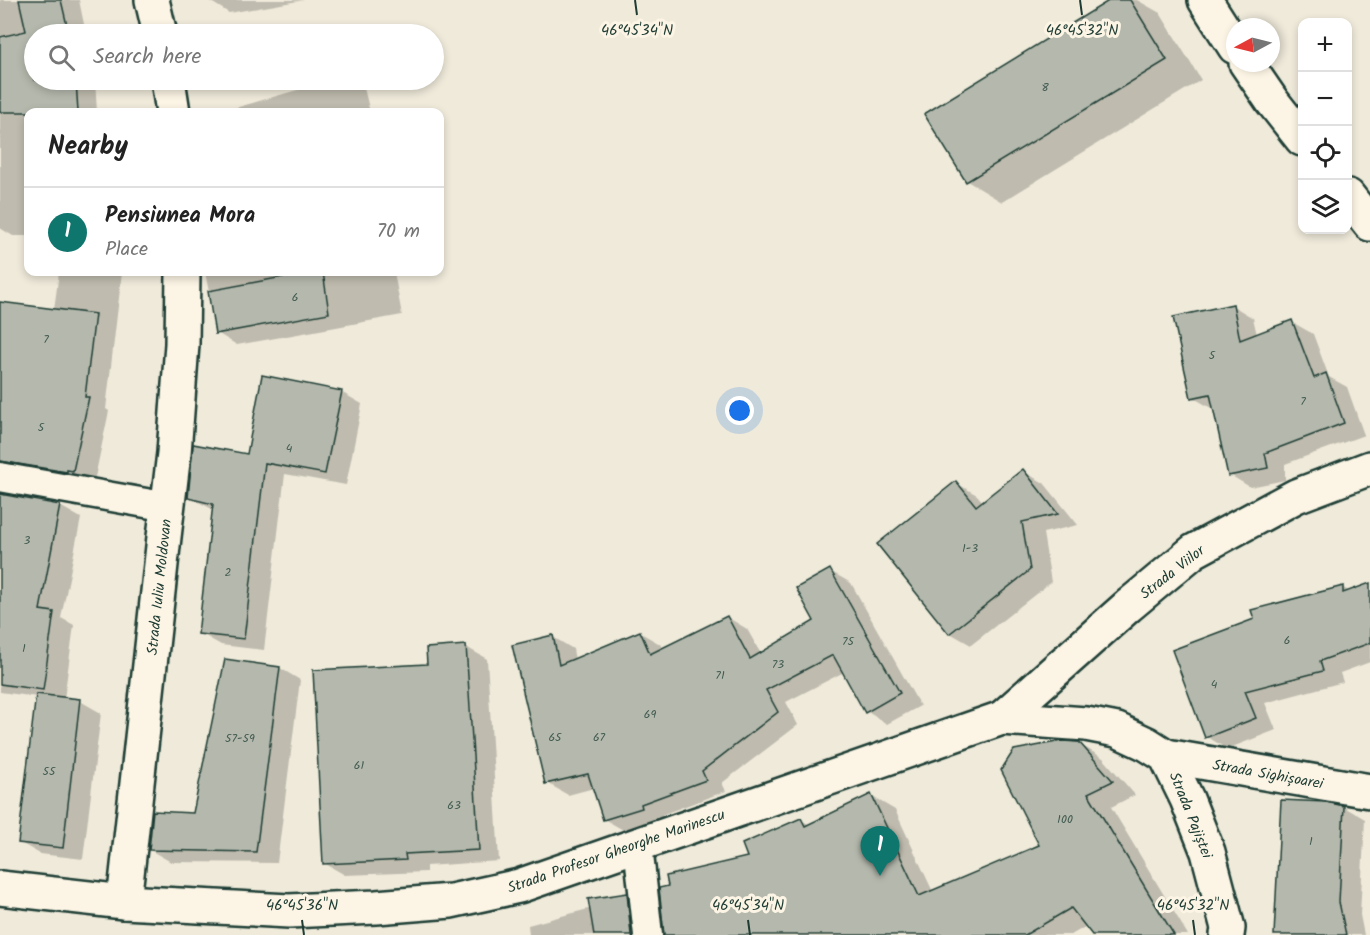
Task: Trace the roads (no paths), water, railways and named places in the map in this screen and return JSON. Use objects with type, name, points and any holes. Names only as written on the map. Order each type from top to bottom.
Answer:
[{"type":"street","points":[[152,0],[158,24]]},
{"type":"street","points":[[1205,0],[1226,33]]},
{"type":"street","points":[[1252,72],[1298,134]]},
{"type":"street","points":[[170,90],[172,108]]},
{"type":"street","points":[[1352,202],[1370,224]]},
{"type":"street","name":"Strada Iuliu Moldovan","points":[[124,902],[174,453],[181,355],[183,276]]},
{"type":"street","name":"Strada Viilor","points":[[1002,718],[1128,606],[1194,551],[1296,496],[1370,468]]},
{"type":"street","name":"Strada Pajiștei","points":[[1002,718],[1086,724],[1117,730],[1166,756],[1187,799],[1208,852],[1228,928],[1227,935]]},
{"type":"street","name":"Strada Profesor Gheorghe Marinescu","points":[[0,888],[124,902],[289,910],[451,901],[519,886],[1002,718]]},
{"type":"street","name":"Strada Sighișoarei","points":[[1166,756],[1370,791]]},
{"type":"lane","points":[[0,477],[168,507]]},
{"type":"lane","points":[[638,845],[648,935]]},
{"type":"place","name":"Pensiunea Mora","points":[[880,876]]}]
